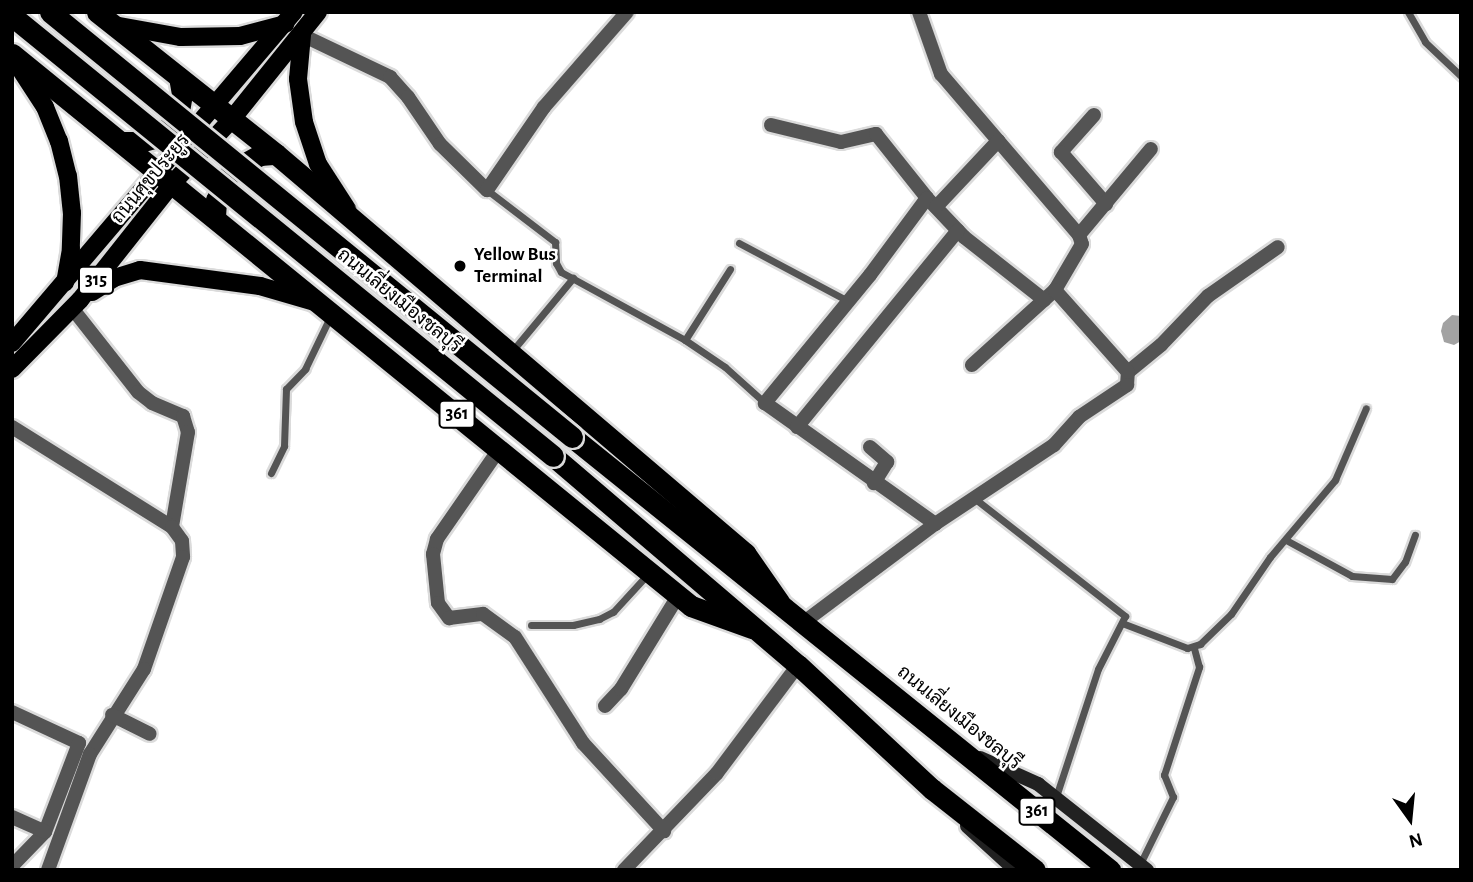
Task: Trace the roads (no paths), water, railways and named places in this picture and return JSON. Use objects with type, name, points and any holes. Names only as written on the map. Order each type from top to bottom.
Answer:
[{"type":"highway","name":"ถนนเลี่ยงเมืองชลบุรี","points":[[50,12],[1110,870]]},
{"type":"highway","name":"ถนนเลี่ยงเมืองชลบุรี","points":[[12,16],[553,456],[798,665],[932,789],[1035,870]]},
{"type":"highway","name":"ถนนเลี่ยงเมืองชลบุรี","points":[[105,19],[276,154],[745,553],[779,602]]},
{"type":"highway","name":"ถนนเลี่ยงเมืองชลบุรี","points":[[12,56],[215,216],[678,596],[691,606],[752,628]]},
{"type":"highway","points":[[123,142],[141,142],[157,137],[170,126],[179,111],[182,94],[179,77]]},
{"type":"highway","points":[[215,216],[216,200],[231,171],[260,155],[276,154]]},
{"type":"main road","name":"ถนนศุขประยูร","points":[[12,343],[224,112],[302,35],[318,12]]},
{"type":"main road","name":"ถนนศุขประยูร","points":[[224,112],[290,18]]},
{"type":"main road","points":[[105,19],[181,37],[240,36],[290,18]]},
{"type":"main road","points":[[302,35],[298,79],[304,122],[324,173],[341,202],[371,234]]},
{"type":"main road","points":[[12,56],[45,107],[59,141],[68,176],[71,237],[64,285]]},
{"type":"main road","name":"ถนนศุขประยูร","points":[[12,369],[76,304],[164,177]]},
{"type":"main road","points":[[76,304],[114,278],[140,270],[260,286],[327,308]]},
{"type":"main road","name":"361","points":[[966,751],[1038,784],[1143,867]]},
{"type":"main road","name":"361","points":[[932,789],[986,846],[1015,870]]},
{"type":"street","points":[[302,35],[390,77],[440,144],[486,190],[544,107],[628,12]]},
{"type":"street","points":[[919,12],[941,74],[1079,235],[1082,244],[1049,295],[972,365]]},
{"type":"street","points":[[1094,115],[1061,152],[1106,204]]},
{"type":"street","points":[[771,125],[841,142],[876,134],[931,202],[958,230],[1049,295],[1128,372]]},
{"type":"street","points":[[935,524],[765,403],[931,202],[998,141]]},
{"type":"street","points":[[1079,235],[1151,149]]},
{"type":"street","points":[[797,427],[958,230]]},
{"type":"street","points":[[804,622],[935,524],[1054,445],[1079,417],[1127,385],[1128,372],[1161,345],[1208,296],[1278,247]]},
{"type":"street","points":[[76,304],[138,392],[152,403],[183,416],[188,432],[172,527]]},
{"type":"street","points":[[12,427],[172,527],[182,541],[183,557],[144,669],[112,715],[90,754],[48,870]]},
{"type":"street","points":[[870,447],[887,462],[874,483]]},
{"type":"street","points":[[499,448],[437,539],[433,554],[438,603],[449,618],[483,614],[515,638],[583,743],[664,831]]},
{"type":"street","points":[[605,706],[621,689],[678,596]]},
{"type":"street","points":[[628,869],[717,773],[798,665]]},
{"type":"street","points":[[12,713],[79,743],[45,832],[12,866]]},
{"type":"street","points":[[112,715],[150,734]]},
{"type":"street","points":[[12,817],[45,832]]},
{"type":"lane","points":[[1408,12],[1425,42],[1461,76]]},
{"type":"lane","points":[[486,190],[555,242],[556,263],[561,272],[685,340],[725,367],[765,403]]},
{"type":"lane","points":[[738,243],[849,301]]},
{"type":"lane","points":[[685,340],[730,269]]},
{"type":"lane","points":[[509,354],[573,278]]},
{"type":"lane","points":[[271,473],[284,446],[286,389],[305,369],[327,308]]},
{"type":"lane","points":[[1194,648],[1231,614],[1270,557],[1335,480],[1366,408]]},
{"type":"lane","points":[[974,498],[1125,616],[1098,668],[1056,797]]},
{"type":"lane","points":[[1286,540],[1352,576],[1392,579],[1405,562],[1415,535]]},
{"type":"lane","points":[[531,625],[573,625],[599,620],[613,612],[650,572]]},
{"type":"lane","points":[[1122,623],[1172,644],[1194,648]]},
{"type":"lane","points":[[1143,867],[1173,797],[1164,775],[1199,667],[1194,648]]},
{"type":"place","name":"Yellow Bus Terminal","points":[[460,266]]}]
